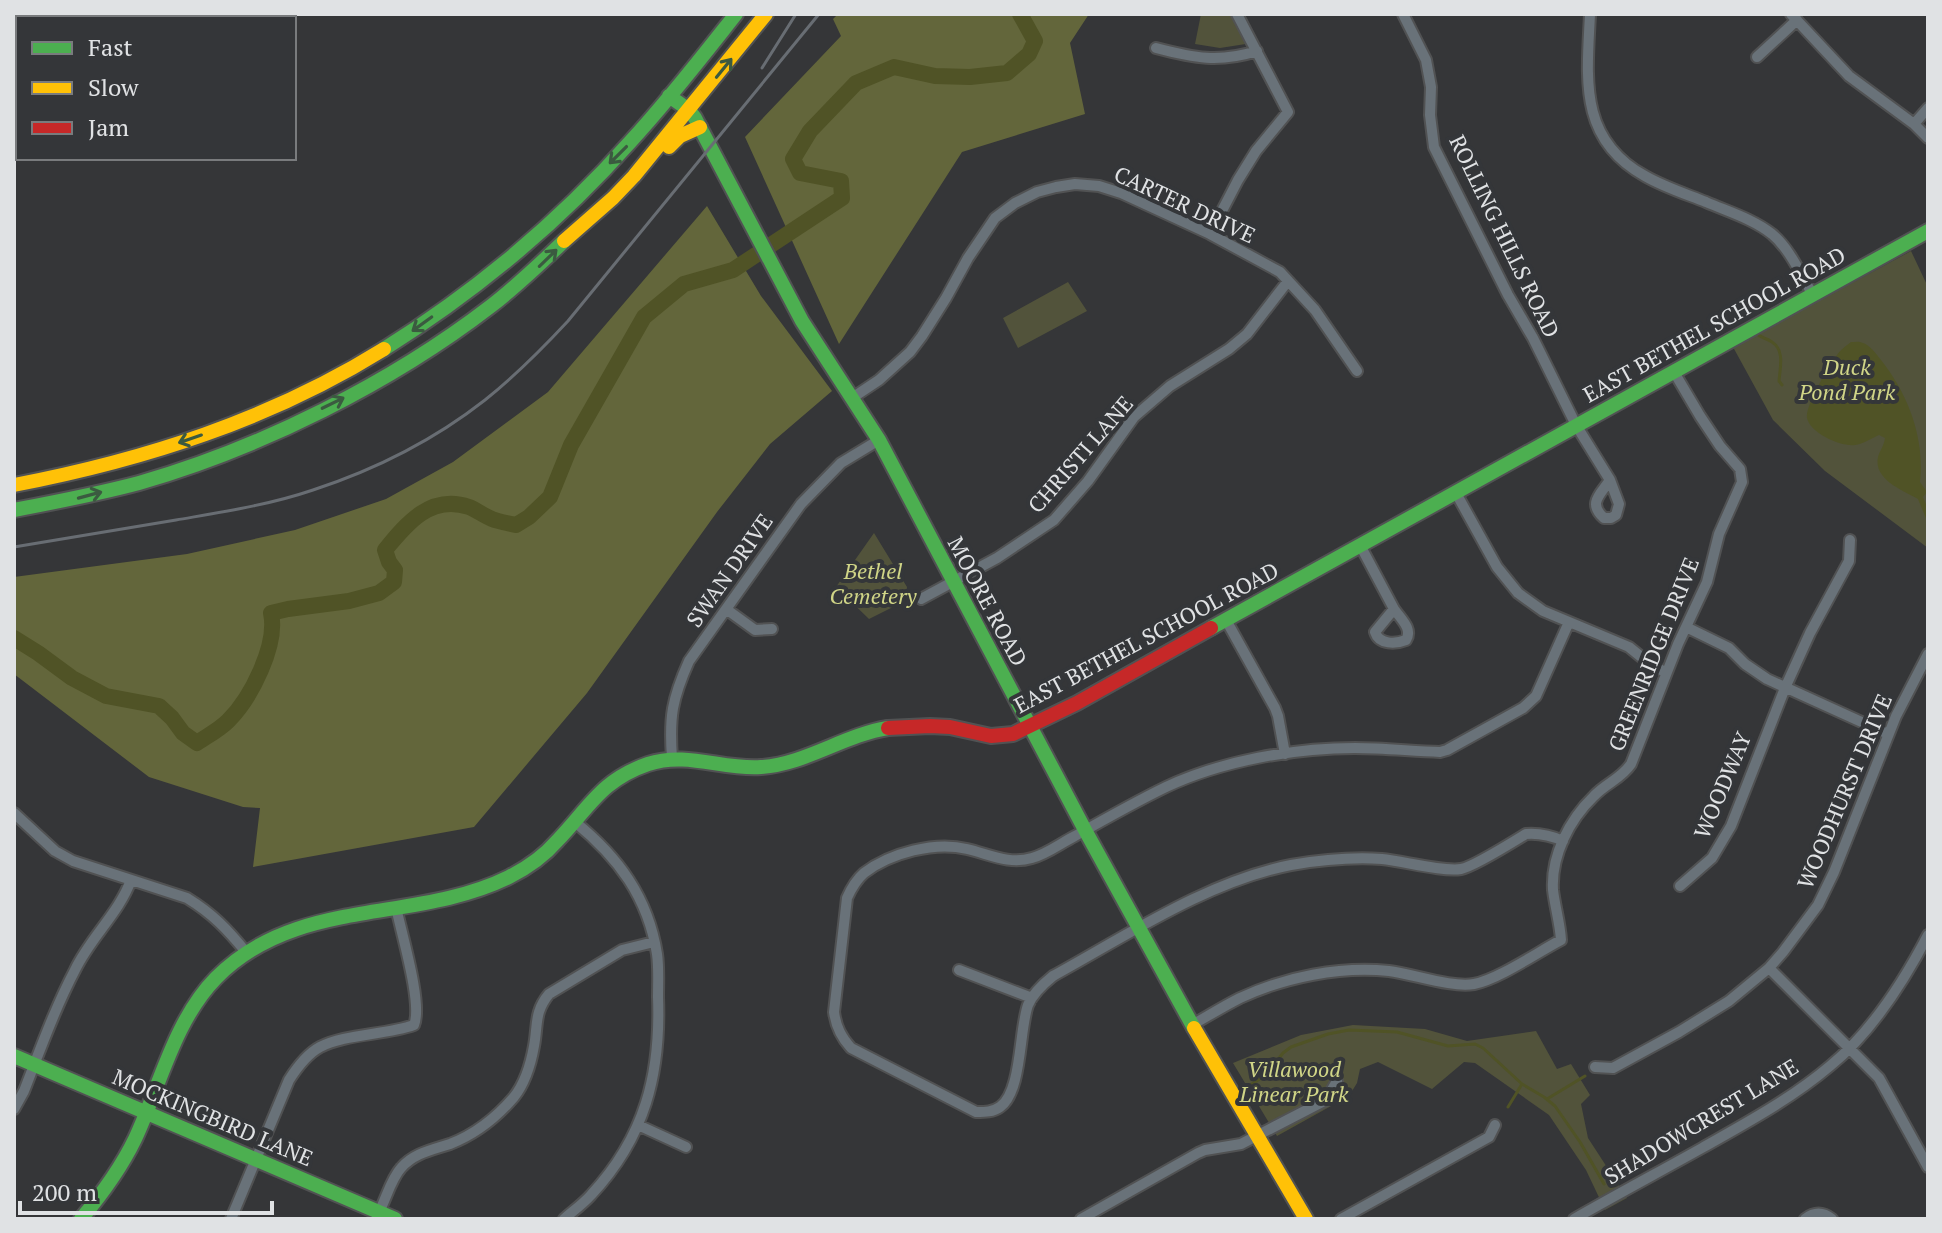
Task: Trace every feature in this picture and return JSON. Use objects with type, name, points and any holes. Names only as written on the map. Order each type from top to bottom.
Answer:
[{"type":"street","points":[[14,485],[131,459],[245,420],[282,405],[408,334],[510,258],[574,199],[621,152],[736,14]]},
{"type":"street","points":[[14,510],[88,496],[176,471],[259,439],[341,400],[398,368],[489,307],[538,267],[624,187],[766,14]]},
{"type":"street","points":[[1210,234],[1256,151],[1288,112],[1237,14]]},
{"type":"street","name":"ROLLING HILLS ROAD","points":[[1403,14],[1426,60],[1431,87],[1434,147],[1576,425],[1610,480]]},
{"type":"street","points":[[1590,14],[1587,82],[1590,108],[1606,142],[1626,164],[1645,176],[1756,223],[1774,236],[1787,251],[1813,295]]},
{"type":"street","points":[[1757,57],[1794,17],[1849,76],[1928,138]]},
{"type":"street","points":[[1156,48],[1211,59],[1257,51]]},
{"type":"street","name":"MOORE ROAD","points":[[669,96],[689,110],[700,127],[802,321],[879,440],[1139,929],[1306,1219]]},
{"type":"street","points":[[1914,124],[1928,108]]},
{"type":"street","points":[[624,187],[648,171],[680,136],[700,127]]},
{"type":"street","name":"CARTER DRIVE","points":[[852,398],[879,380],[910,352],[995,218],[1037,192],[1075,184],[1099,186],[1121,193],[1210,234],[1280,272],[1315,310],[1357,371]]},
{"type":"street","name":"EAST BETHEL SCHOOL ROAD","points":[[81,1219],[123,1161],[181,1027],[195,1002],[211,981],[260,943],[303,925],[474,890],[503,880],[561,838],[604,788],[641,767],[672,758],[685,757],[752,767],[778,765],[840,740],[894,727],[930,725],[1004,736],[1030,726],[1077,703],[1928,231]]},
{"type":"street","name":"CHRISTI LANE","points":[[921,599],[997,558],[1054,520],[1088,481],[1134,417],[1170,386],[1247,334],[1288,281]]},
{"type":"street","name":"GREENRIDGE DRIVE","points":[[1192,1025],[1240,998],[1272,985],[1314,975],[1351,970],[1387,971],[1472,984],[1490,979],[1561,940],[1553,889],[1563,841],[1575,818],[1595,794],[1625,773],[1631,764],[1666,673],[1707,582],[1719,534],[1742,482],[1740,469],[1720,446],[1674,372]]},
{"type":"street","points":[[282,405],[291,424]]},
{"type":"street","name":"SWAN DRIVE","points":[[672,758],[672,706],[689,661],[810,494],[841,463],[879,440]]},
{"type":"street","points":[[1456,493],[1505,579],[1518,593],[1543,611],[1629,647],[1666,673]]},
{"type":"street","name":"WOODWAY","points":[[1680,886],[1704,867],[1721,846],[1785,688],[1810,633],[1849,561],[1850,540]]},
{"type":"street","points":[[1360,545],[1394,609]]},
{"type":"street","points":[[726,609],[755,630],[772,629]]},
{"type":"street","points":[[1226,620],[1275,708],[1285,754]]},
{"type":"street","points":[[1563,841],[1548,835],[1526,834],[1460,869],[1354,858],[1290,865],[1187,901],[1042,984],[1027,1006],[1013,1090],[1003,1105],[989,1112],[976,1112],[851,1048],[838,1031],[834,1012],[847,898],[862,874],[900,854],[923,848],[958,847],[1007,860],[1036,858],[1154,793],[1185,779],[1232,765],[1285,754],[1355,748],[1447,750],[1523,708],[1536,696],[1569,622]]},
{"type":"street","points":[[1686,627],[1729,648],[1754,672],[1888,734]]},
{"type":"street","name":"WOODHURST DRIVE","points":[[1595,1067],[1613,1068],[1729,1001],[1769,968],[1800,931],[1818,905],[1834,872],[1888,734],[1928,654]]},
{"type":"street","points":[[14,813],[55,851],[73,861],[187,898],[223,924],[246,952]]},
{"type":"street","points":[[564,1219],[591,1195],[615,1164],[638,1125],[656,1065],[660,1032],[657,956],[649,921],[632,882],[595,838],[575,822]]},
{"type":"street","points":[[14,1109],[75,969],[126,893],[131,880]]},
{"type":"street","points":[[231,1219],[295,1070],[318,1048],[414,1025],[417,1017],[412,979],[396,907]]},
{"type":"street","name":"SHADOWCREST LANE","points":[[1574,1219],[1784,1101],[1831,1066],[1873,1022],[1912,966],[1928,935]]},
{"type":"street","points":[[379,1212],[398,1170],[407,1162],[418,1154],[474,1133],[493,1120],[516,1095],[531,1060],[541,1004],[549,994],[622,950],[654,942]]},
{"type":"street","points":[[1769,968],[1870,1067],[1886,1088],[1928,1167]]},
{"type":"street","points":[[959,970],[1032,998]]},
{"type":"street","name":"MOCKINGBIRD LANE","points":[[14,1056],[395,1219]]},
{"type":"street","points":[[1081,1219],[1198,1153],[1234,1146],[1326,1100],[1337,1081]]},
{"type":"street","points":[[638,1125],[686,1147]]},
{"type":"street","points":[[1341,1219],[1489,1137],[1495,1125]]},
{"type":"street","points":[[1805,1219],[1818,1213],[1832,1219]]},
{"type":"green space","points":[[1201,14],[1237,14],[1252,43],[1220,48],[1195,44]]},
{"type":"green space","name":"Duck Pond Park","points":[[1911,251],[1928,287],[1928,548],[1825,471],[1773,420],[1733,347]]},
{"type":"green space","points":[[1068,282],[1087,311],[1018,348],[1003,318]]},
{"type":"green space","name":"Bethel Cemetery","points":[[874,533],[907,587],[905,601],[869,619],[836,587]]},
{"type":"green space","name":"Villawood Linear Park","points":[[1353,1025],[1425,1029],[1467,1041],[1536,1031],[1557,1069],[1571,1064],[1590,1095],[1581,1104],[1588,1138],[1627,1198],[1605,1210],[1586,1170],[1549,1115],[1475,1063],[1464,1062],[1432,1089],[1378,1062],[1360,1069],[1357,1083],[1349,1096],[1277,1136],[1233,1063],[1301,1035]]},
{"type":"shaded area","points":[[838,14],[1089,14],[1070,43],[1085,114],[962,152],[839,344],[745,137],[841,36],[833,19]]},
{"type":"shaded area","points":[[707,206],[761,296],[832,391],[770,444],[717,512],[587,693],[474,827],[253,867],[260,808],[243,807],[149,777],[14,674],[14,577],[187,554],[295,530],[386,499],[453,462],[548,392]]},
{"type":"shaded area","points":[[1851,342],[1862,342],[1873,350],[1891,373],[1907,402],[1920,449],[1920,482],[1927,492],[1923,497],[1928,509],[1928,523],[1918,499],[1891,484],[1880,472],[1878,457],[1885,438],[1879,435],[1858,444],[1842,444],[1820,434],[1809,424],[1807,412],[1818,386],[1838,353]]},
{"type":"waterway","points":[[14,638],[72,678],[106,696],[159,706],[183,733],[197,743],[228,721],[254,685],[267,655],[271,613],[349,601],[379,593],[394,582],[395,570],[385,550],[411,521],[432,508],[455,504],[516,525],[550,497],[571,445],[644,317],[684,284],[733,270],[842,198],[841,181],[800,173],[793,159],[810,131],[856,83],[894,67],[935,76],[970,77],[1007,73],[1029,54],[1035,41],[1020,14]]},
{"type":"waterway","points":[[1755,332],[1779,350],[1779,381],[1782,385]]},
{"type":"waterway","points":[[1249,1086],[1267,1074],[1291,1047],[1349,1030],[1397,1032],[1448,1046],[1475,1044],[1522,1084],[1555,1106],[1604,1184]]},
{"type":"waterway","points":[[1547,1099],[1585,1076]]},
{"type":"waterway","points":[[1508,1107],[1522,1084]]},
{"type":"railway","points":[[762,68],[796,14]]},
{"type":"railway","points":[[14,547],[228,511],[296,495],[381,463],[445,428],[507,381],[568,321],[819,14]]},
{"type":"traffic: fast","points":[[384,349],[451,304],[546,227],[604,171],[685,79],[736,14]]},
{"type":"traffic: fast","points":[[669,96],[695,118],[802,321],[879,440],[1085,830],[1194,1028]]},
{"type":"traffic: fast","points":[[1211,628],[1928,231]]},
{"type":"traffic: fast","points":[[14,510],[124,487],[185,469],[278,432],[323,410],[368,387],[452,334],[491,306],[564,241]]},
{"type":"traffic: fast","points":[[81,1219],[130,1150],[189,1014],[216,978],[248,952],[283,934],[319,922],[435,901],[509,877],[547,852],[597,796],[618,778],[648,764],[677,759],[747,767],[778,765],[888,728]]},
{"type":"traffic: fast","points":[[14,1056],[395,1219]]},
{"type":"traffic: slow","points":[[564,241],[634,176],[766,14]]},
{"type":"traffic: slow","points":[[669,147],[680,136],[700,127]]},
{"type":"traffic: slow","points":[[14,485],[111,463],[205,434],[296,397],[384,349]]},
{"type":"traffic: slow","points":[[1194,1028],[1306,1219]]},
{"type":"traffic: jam","points":[[888,728],[930,726],[991,736],[1013,734],[1077,703],[1211,628]]}]
